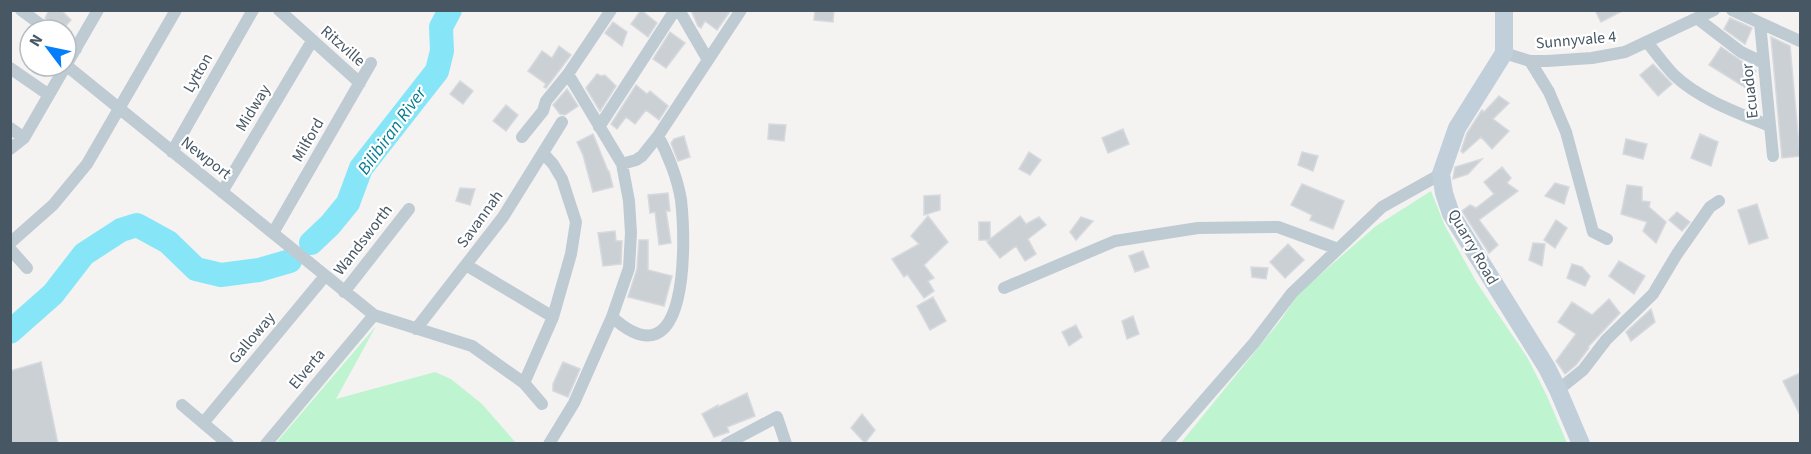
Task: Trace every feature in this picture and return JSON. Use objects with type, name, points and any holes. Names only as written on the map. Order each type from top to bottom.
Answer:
[{"type":"street","points":[[78,37],[98,10]]},
{"type":"street","points":[[10,243],[53,205],[87,164],[176,10]]},
{"type":"street","name":"Lytton","points":[[172,152],[253,10]]},
{"type":"street","name":"Ritzville","points":[[279,10],[360,83]]},
{"type":"street","points":[[522,137],[543,111],[546,101],[568,74],[611,10]]},
{"type":"street","points":[[599,126],[677,10],[708,60]]},
{"type":"street","points":[[622,164],[642,156],[658,136],[741,10]]},
{"type":"street","points":[[1166,444],[1254,343],[1292,293],[1382,207],[1441,174],[1458,128],[1504,53],[1504,10]]},
{"type":"street","name":"Sunnyvale 4","points":[[1504,53],[1530,61],[1592,58],[1625,52],[1713,10]]},
{"type":"street","points":[[1732,10],[1800,41]]},
{"type":"street","points":[[1698,19],[1742,52],[1764,63]]},
{"type":"street","name":"Ecuador","points":[[1760,23],[1773,156]]},
{"type":"street","name":"Midway","points":[[222,192],[312,41]]},
{"type":"street","points":[[1647,42],[1675,76],[1725,108],[1770,126]]},
{"type":"street","points":[[1530,61],[1549,92],[1566,132],[1593,232],[1607,238]]},
{"type":"street","name":"Milford","points":[[273,233],[371,63]]},
{"type":"street","points":[[10,68],[49,95]]},
{"type":"street","points":[[549,444],[574,403],[612,317],[629,268],[631,233],[629,201],[622,164],[568,74]]},
{"type":"street","name":"Newport","points":[[78,75],[374,315],[472,346],[524,383],[542,404]]},
{"type":"street","points":[[10,149],[24,138],[60,78]]},
{"type":"street","name":"Savannah","points":[[416,329],[503,217],[562,122]]},
{"type":"street","points":[[10,129],[24,138]]},
{"type":"street","points":[[612,317],[637,334],[654,336],[664,330],[670,322],[678,298],[683,250],[681,199],[668,154],[658,136]]},
{"type":"street","points":[[524,383],[553,317],[571,254],[576,222],[562,179],[543,153]]},
{"type":"street","name":"Quarry Road","points":[[1441,174],[1451,214],[1547,368],[1581,444]]},
{"type":"street","points":[[1558,390],[1582,370],[1606,340],[1653,294],[1696,226],[1710,207],[1719,201]]},
{"type":"street","name":"Wandsworth","points":[[344,292],[409,209]]},
{"type":"street","points":[[1004,288],[1115,241],[1198,228],[1278,227],[1338,249]]},
{"type":"street","points":[[10,249],[27,268]]},
{"type":"street","points":[[466,266],[553,317]]},
{"type":"street","name":"Galloway","points":[[204,422],[325,276]]},
{"type":"street","name":"Elverta","points":[[266,444],[374,315]]},
{"type":"street","points":[[182,405],[228,444]]},
{"type":"street","points":[[726,444],[777,417],[786,444]]},
{"type":"green space","points":[[1431,191],[1445,226],[1477,283],[1527,357],[1567,443],[1180,444],[1280,321],[1299,293],[1376,226]]},
{"type":"green space","points":[[376,326],[336,399],[435,372],[451,379],[482,404],[516,443],[276,443]]},
{"type":"building","points":[[49,10],[61,10],[69,18],[45,18]]},
{"type":"building","points":[[641,10],[657,23],[648,37],[631,24]]},
{"type":"building","points":[[691,10],[731,10],[717,30],[705,21],[701,28],[698,26]]},
{"type":"building","points":[[815,10],[834,10],[833,22],[814,20]]},
{"type":"building","points":[[1595,10],[1624,10],[1601,22]]},
{"type":"building","points":[[1730,18],[1752,28],[1745,44],[1724,29]]},
{"type":"building","points":[[613,22],[627,32],[622,46],[605,33]]},
{"type":"building","points":[[670,32],[685,43],[666,68],[653,59]]},
{"type":"building","points":[[1771,37],[1790,46],[1800,156],[1782,158]]},
{"type":"building","points":[[559,46],[571,55],[546,88],[544,87],[546,84],[528,71],[542,51],[552,58]]},
{"type":"building","points":[[1721,47],[1756,71],[1746,88],[1709,65]]},
{"type":"building","points":[[1653,64],[1672,84],[1658,96],[1640,75]]},
{"type":"building","points":[[597,74],[605,75],[616,86],[600,111],[586,88]]},
{"type":"building","points":[[460,81],[473,91],[463,104],[450,94]]},
{"type":"building","points":[[636,85],[647,94],[650,91],[668,106],[659,120],[646,110],[635,124],[626,117],[617,129],[611,124]]},
{"type":"building","points":[[567,89],[578,106],[565,115],[560,114],[553,105]]},
{"type":"building","points":[[1499,96],[1509,103],[1493,119],[1509,131],[1492,149],[1481,137],[1463,153],[1461,151],[1467,133],[1482,110],[1484,112]]},
{"type":"building","points":[[506,105],[518,115],[506,131],[493,121]]},
{"type":"building","points":[[769,124],[786,125],[784,141],[768,139]]},
{"type":"building","points":[[1123,129],[1129,144],[1108,153],[1102,138]]},
{"type":"building","points":[[593,134],[609,171],[613,187],[593,192],[577,142]]},
{"type":"building","points":[[1700,134],[1718,142],[1711,166],[1691,158]]},
{"type":"building","points":[[684,136],[690,157],[678,161],[671,143],[674,139]]},
{"type":"building","points":[[1626,139],[1647,144],[1643,159],[1623,154]]},
{"type":"building","points":[[1029,152],[1041,160],[1030,175],[1019,169]]},
{"type":"building","points":[[1302,152],[1318,156],[1313,171],[1298,165]]},
{"type":"building","points":[[1482,159],[1468,174],[1453,179],[1455,167]]},
{"type":"building","points":[[1502,167],[1511,178],[1507,183],[1518,191],[1479,220],[1498,245],[1489,253],[1462,211],[1470,205],[1476,208],[1494,194],[1484,182]]},
{"type":"building","points":[[1555,183],[1569,187],[1564,204],[1545,196]]},
{"type":"building","points":[[1302,184],[1344,201],[1333,229],[1310,220],[1312,215],[1291,205]]},
{"type":"building","points":[[1627,185],[1642,187],[1642,201],[1650,202],[1649,207],[1666,222],[1656,243],[1643,231],[1647,222],[1621,214]]},
{"type":"building","points":[[460,188],[475,189],[470,205],[456,201]]},
{"type":"building","points":[[668,193],[670,211],[666,211],[671,243],[659,245],[655,212],[650,213],[648,195]]},
{"type":"building","points":[[940,195],[940,210],[924,215],[924,196]]},
{"type":"building","points":[[1757,204],[1768,238],[1749,244],[1738,210]]},
{"type":"building","points":[[1677,212],[1690,222],[1682,231],[1669,220]]},
{"type":"building","points":[[928,216],[948,242],[924,265],[934,278],[928,281],[934,291],[924,298],[907,274],[904,277],[892,259],[919,244],[911,236]]},
{"type":"building","points":[[1020,216],[1026,224],[1039,217],[1046,225],[1028,239],[1036,254],[1025,261],[1016,246],[1000,258],[987,242],[989,240],[979,240],[979,222],[990,222],[990,239]]},
{"type":"building","points":[[1081,217],[1093,221],[1076,240],[1070,232]]},
{"type":"building","points":[[1556,220],[1567,228],[1555,248],[1544,240]]},
{"type":"building","points":[[615,231],[616,241],[622,241],[621,264],[603,266],[598,233]]},
{"type":"building","points":[[639,240],[648,240],[648,270],[672,276],[664,306],[628,297],[637,269]]},
{"type":"building","points":[[1533,243],[1545,244],[1542,266],[1529,260]]},
{"type":"building","points":[[1288,244],[1304,260],[1285,278],[1270,262]]},
{"type":"building","points":[[1143,251],[1149,267],[1135,272],[1129,256]]},
{"type":"building","points":[[1619,261],[1645,276],[1634,294],[1609,276]]},
{"type":"building","points":[[1572,264],[1582,267],[1590,276],[1585,286],[1567,278]]},
{"type":"building","points":[[1251,267],[1268,268],[1266,279],[1252,277]]},
{"type":"building","points":[[933,297],[946,321],[930,330],[917,306]]},
{"type":"building","points":[[1609,299],[1620,313],[1588,347],[1576,365],[1565,374],[1556,361],[1576,334],[1558,322],[1572,302],[1592,315]]},
{"type":"building","points":[[1651,309],[1655,322],[1631,341],[1626,332]]},
{"type":"building","points":[[1133,316],[1139,334],[1127,339],[1122,321]]},
{"type":"building","points":[[1076,325],[1082,337],[1069,346],[1062,332]]},
{"type":"building","points":[[41,362],[58,444],[10,444],[10,371]]},
{"type":"building","points":[[563,362],[580,369],[568,397],[553,391],[553,384]]},
{"type":"building","points":[[1800,373],[1800,415],[1783,381]]},
{"type":"building","points":[[747,393],[755,416],[727,427],[729,432],[714,437],[702,414]]},
{"type":"building","points":[[862,414],[875,430],[865,443],[851,428]]},
{"type":"waterway","name":"Bilibiran River","points":[[311,243],[348,203],[361,168],[437,71],[442,51],[441,27],[450,10]]},
{"type":"waterway","name":"Bilibiran River","points":[[10,332],[53,294],[84,254],[121,230],[137,225],[168,242],[196,269],[221,275],[259,270],[290,261]]}]
